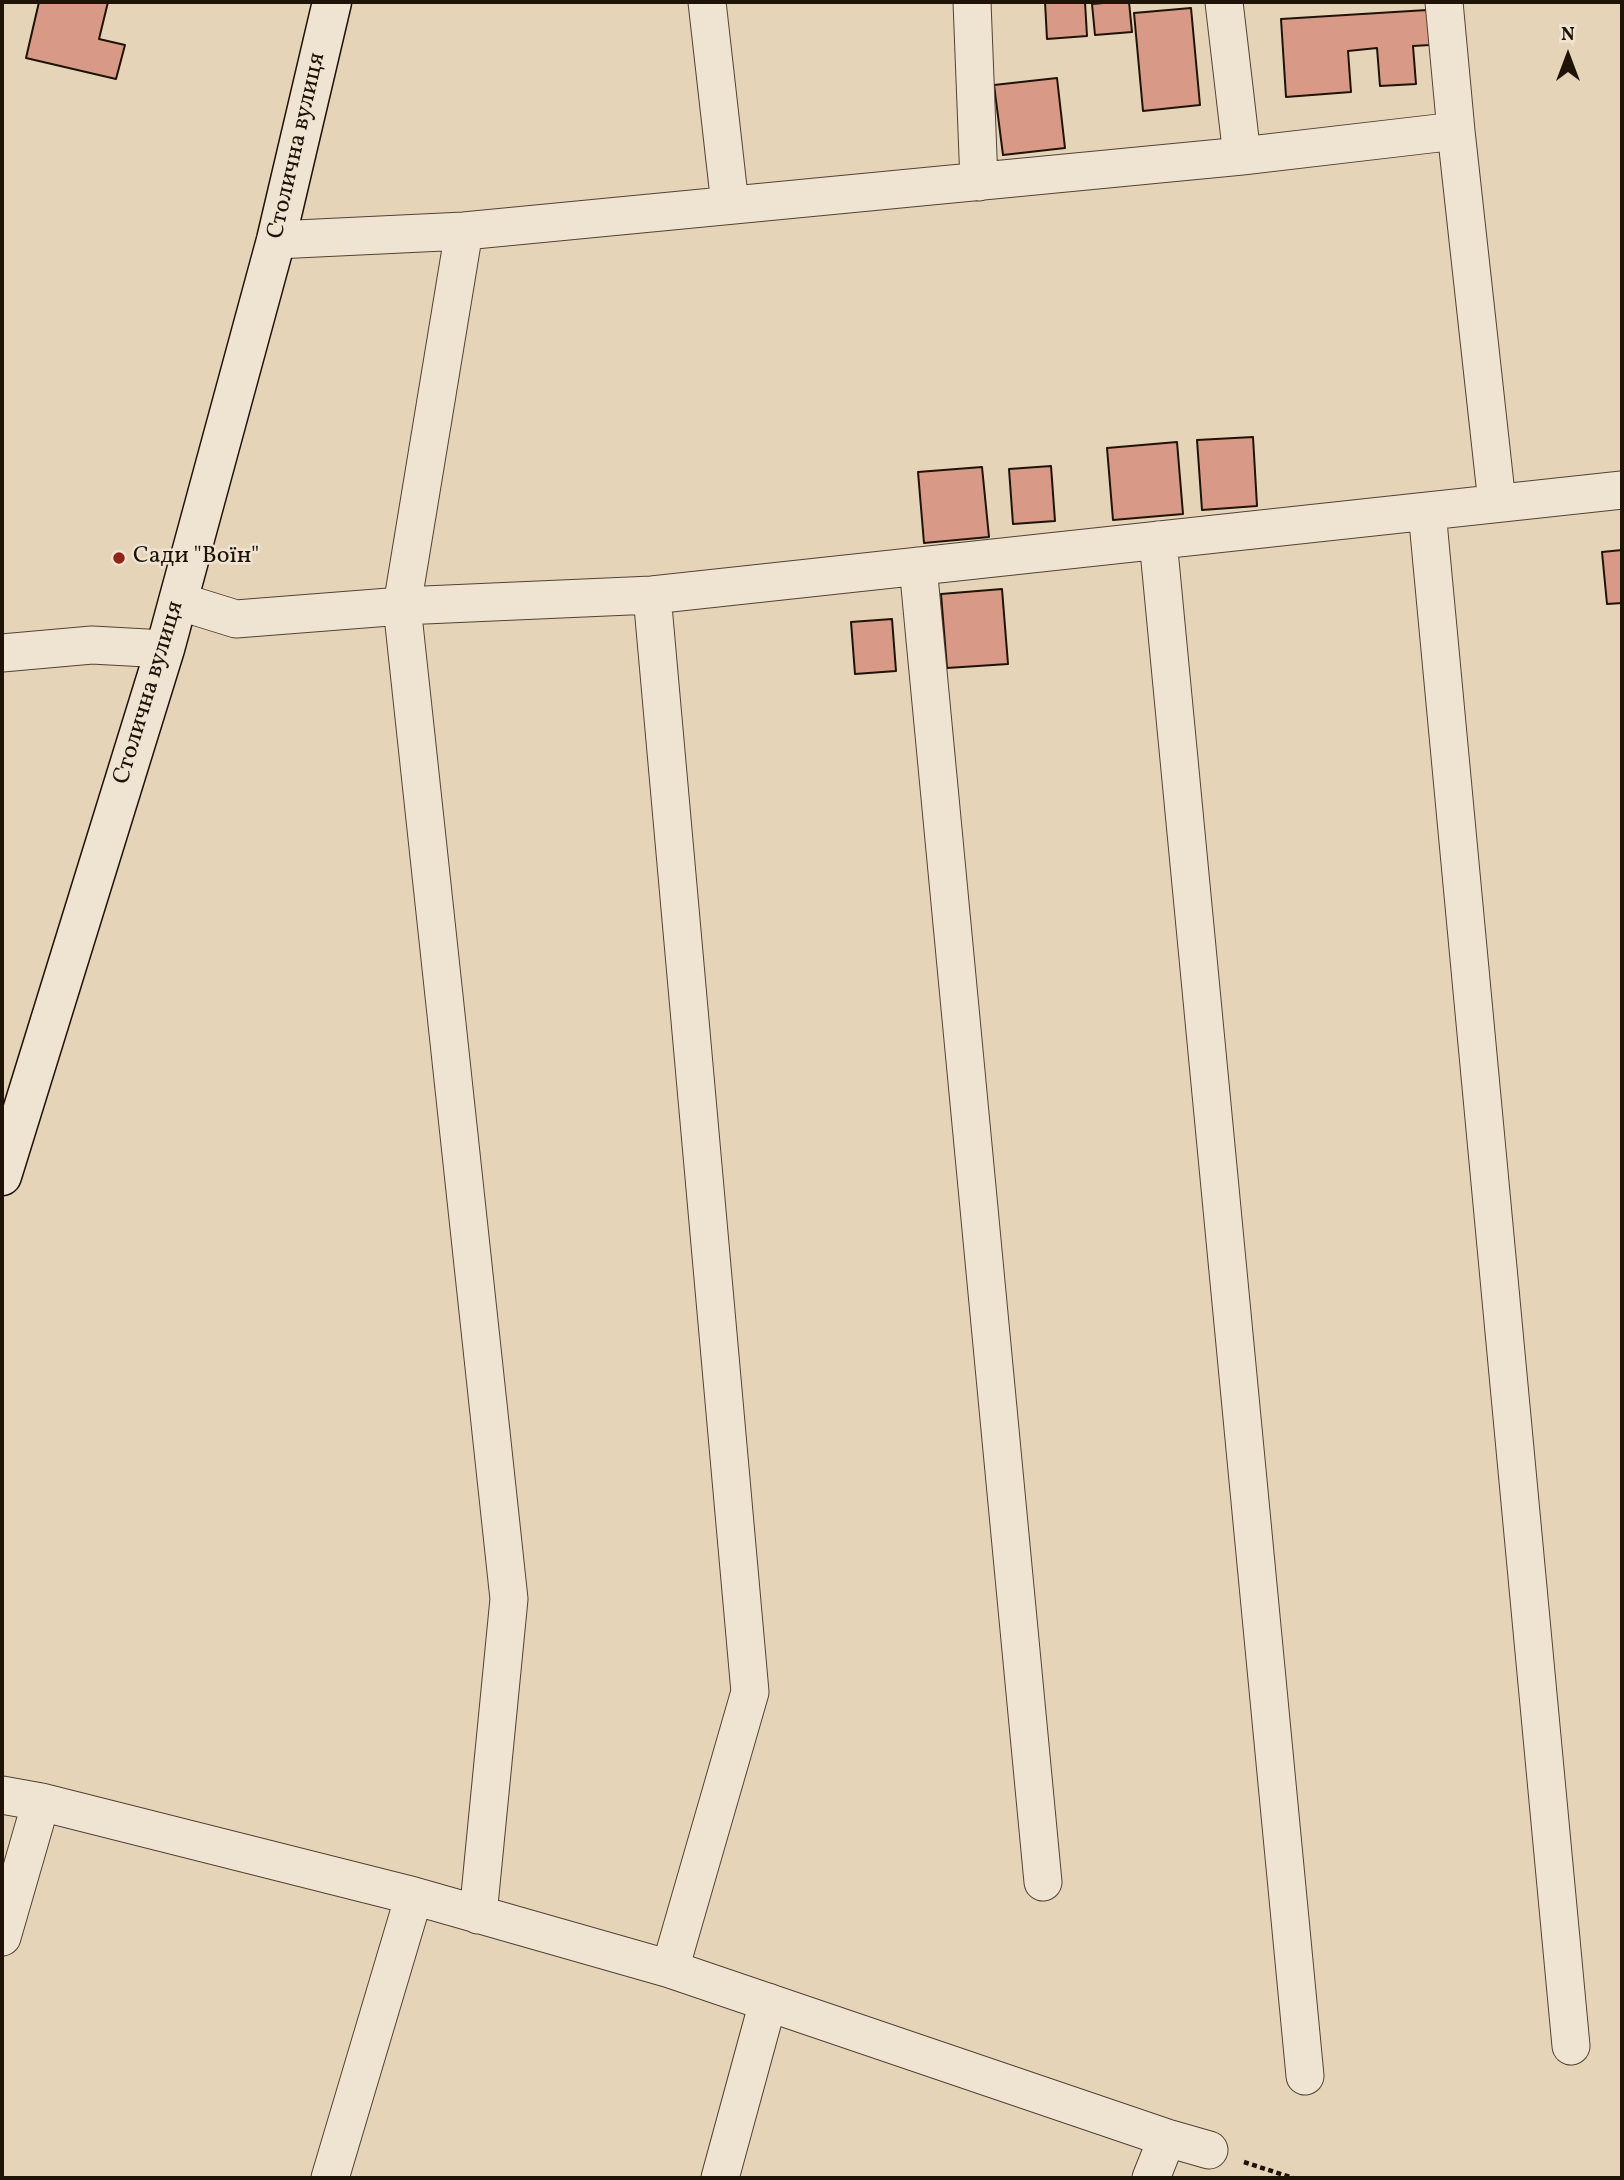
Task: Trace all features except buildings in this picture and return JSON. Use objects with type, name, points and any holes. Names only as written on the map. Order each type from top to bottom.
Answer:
[{"type":"main road","name":"Столична вулиця","points":[[2,1176],[165,649],[276,240],[332,2]]},
{"type":"street","points":[[707,2],[730,205]]},
{"type":"street","points":[[972,2],[979,182]]},
{"type":"street","points":[[1224,2],[1242,156]]},
{"type":"street","points":[[1444,2],[1497,503]]},
{"type":"street","points":[[276,240],[464,230],[1242,156],[1456,131]]},
{"type":"street","points":[[464,230],[402,606],[509,1599],[478,1915]]},
{"type":"street","points":[[178,601],[236,619],[402,606],[652,595],[1622,490]]},
{"type":"street","points":[[1427,511],[1572,2046]]},
{"type":"street","points":[[1158,540],[1305,2076]]},
{"type":"street","points":[[918,566],[1043,1882]]},
{"type":"street","points":[[652,595],[750,1692],[670,1969]]},
{"type":"street","points":[[2,653],[92,645],[165,649]]},
{"type":"street","points":[[2,1795],[41,1802],[414,1896],[670,1969],[1209,2150]]},
{"type":"street","points":[[2,1937],[41,1802]]},
{"type":"street","points":[[330,2178],[414,1896]]},
{"type":"street","points":[[720,2178],[768,2002]]},
{"type":"street","points":[[1151,2178],[1167,2138]]},
{"type":"path","points":[[1209,2150],[1293,2178]]},
{"type":"place","name":"Сади \"Воїн\"","points":[[119,558]]}]
